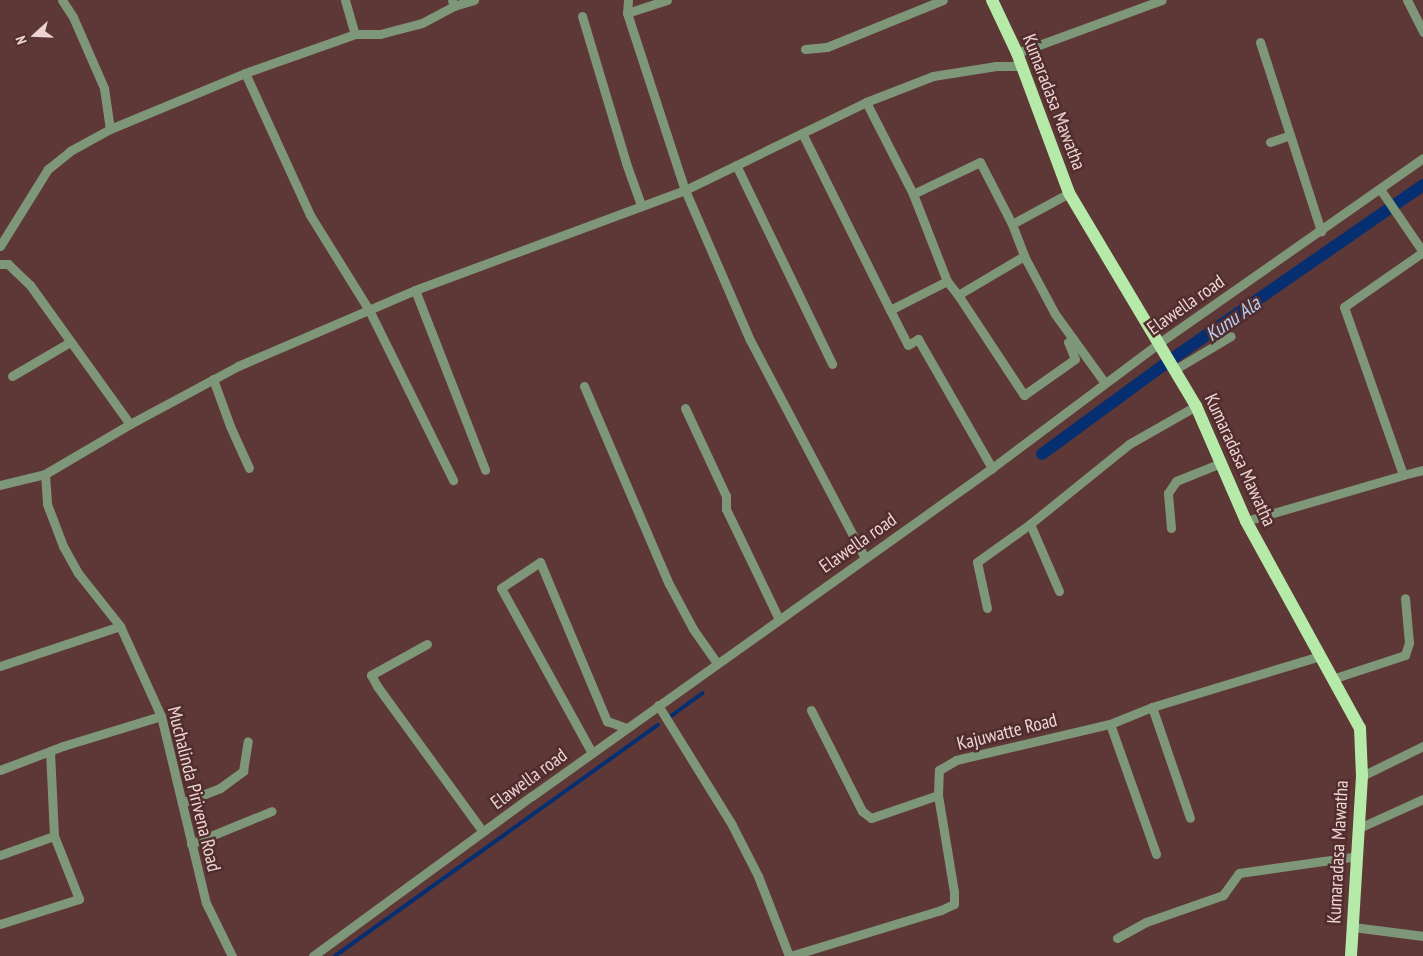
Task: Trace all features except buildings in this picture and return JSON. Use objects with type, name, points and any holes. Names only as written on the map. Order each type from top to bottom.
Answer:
[{"type":"main road","name":"Kumaradasa Mawatha","points":[[992,0],[1017,53],[1070,193],[1196,406],[1246,521],[1360,728],[1362,776],[1351,956]]},
{"type":"street","points":[[62,0],[73,17],[104,88],[110,129]]},
{"type":"street","points":[[345,0],[355,34]]},
{"type":"street","points":[[0,246],[48,169],[70,151],[110,129],[245,74],[355,34],[380,34],[422,23],[453,3],[474,0]]},
{"type":"street","points":[[628,0],[627,13],[685,190],[750,340],[865,558]]},
{"type":"street","points":[[627,13],[667,0]]},
{"type":"street","points":[[805,49],[827,47],[943,0]]},
{"type":"street","points":[[1017,53],[1162,0]]},
{"type":"street","points":[[1407,0],[1423,32]]},
{"type":"street","points":[[582,16],[626,163],[641,205]]},
{"type":"street","points":[[1260,42],[1321,231]]},
{"type":"street","points":[[0,485],[45,474],[130,424],[213,379],[369,310],[416,290],[685,190],[866,102],[933,76],[996,66],[1021,66]]},
{"type":"street","points":[[245,74],[310,215],[369,310],[453,480]]},
{"type":"street","points":[[866,102],[913,194],[947,280],[1024,395],[1076,359],[1068,342],[1072,338]]},
{"type":"street","points":[[802,133],[908,345],[918,339],[992,468]]},
{"type":"street","points":[[1270,142],[1290,134]]},
{"type":"street","name":"Elawella road","points":[[313,956],[658,705],[992,468],[1159,344],[1423,158]]},
{"type":"street","points":[[913,194],[980,162],[1012,224],[1024,256],[1055,314],[1105,383]]},
{"type":"street","points":[[736,165],[832,364]]},
{"type":"street","points":[[1380,189],[1423,252],[1344,307],[1403,475]]},
{"type":"street","points":[[1012,224],[1070,193]]},
{"type":"street","points":[[958,295],[1024,256]]},
{"type":"street","points":[[0,264],[8,264],[30,285],[130,424]]},
{"type":"street","points":[[890,310],[947,280]]},
{"type":"street","points":[[416,290],[485,470]]},
{"type":"street","points":[[1174,370],[1231,336]]},
{"type":"street","points":[[12,376],[70,342]]},
{"type":"street","points":[[213,379],[249,468]]},
{"type":"street","points":[[584,386],[669,584],[693,629],[717,663]]},
{"type":"street","points":[[987,608],[977,562],[1030,524],[1129,444],[1196,406]]},
{"type":"street","points":[[685,408],[726,496],[726,509],[779,619]]},
{"type":"street","points":[[1171,528],[1168,493],[1176,481],[1221,462]]},
{"type":"street","points":[[1246,521],[1423,470]]},
{"type":"street","name":"Muchalinda Pirivena Road","points":[[45,474],[46,504],[63,546],[78,573],[120,626],[162,716],[206,903],[232,956]]},
{"type":"street","points":[[1030,524],[1059,591]]},
{"type":"street","points":[[592,753],[501,588],[540,562],[607,720],[626,728]]},
{"type":"street","points":[[1332,679],[1405,655],[1409,642],[1405,598]]},
{"type":"street","points":[[0,666],[120,626]]},
{"type":"street","points":[[427,644],[371,675],[376,686],[483,832]]},
{"type":"street","name":"Kajuwatte Road","points":[[789,956],[940,910],[954,904],[938,795],[939,770],[956,760],[1110,724],[1152,707],[1320,656]]},
{"type":"street","points":[[658,705],[732,825],[758,876],[789,956]]},
{"type":"street","points":[[1152,707],[1190,818]]},
{"type":"street","points":[[811,710],[862,811],[871,818],[938,795]]},
{"type":"street","points":[[0,770],[50,751],[162,716]]},
{"type":"street","points":[[1110,724],[1156,854]]},
{"type":"street","points":[[182,803],[220,788],[243,771],[248,741]]},
{"type":"street","points":[[1362,776],[1423,746]]},
{"type":"street","points":[[0,924],[79,900],[54,836],[50,751]]},
{"type":"street","points":[[1359,828],[1423,799]]},
{"type":"street","points":[[192,844],[272,811]]},
{"type":"street","points":[[0,854],[54,836]]},
{"type":"street","points":[[1117,938],[1146,922],[1223,895],[1240,872],[1358,856]]},
{"type":"street","points":[[1353,928],[1423,936]]},
{"type":"waterway","name":"Kunu Ala","points":[[1042,454],[1169,361],[1423,185]]},
{"type":"waterway","points":[[671,716],[703,693]]},
{"type":"waterway","points":[[335,956],[658,725]]}]
